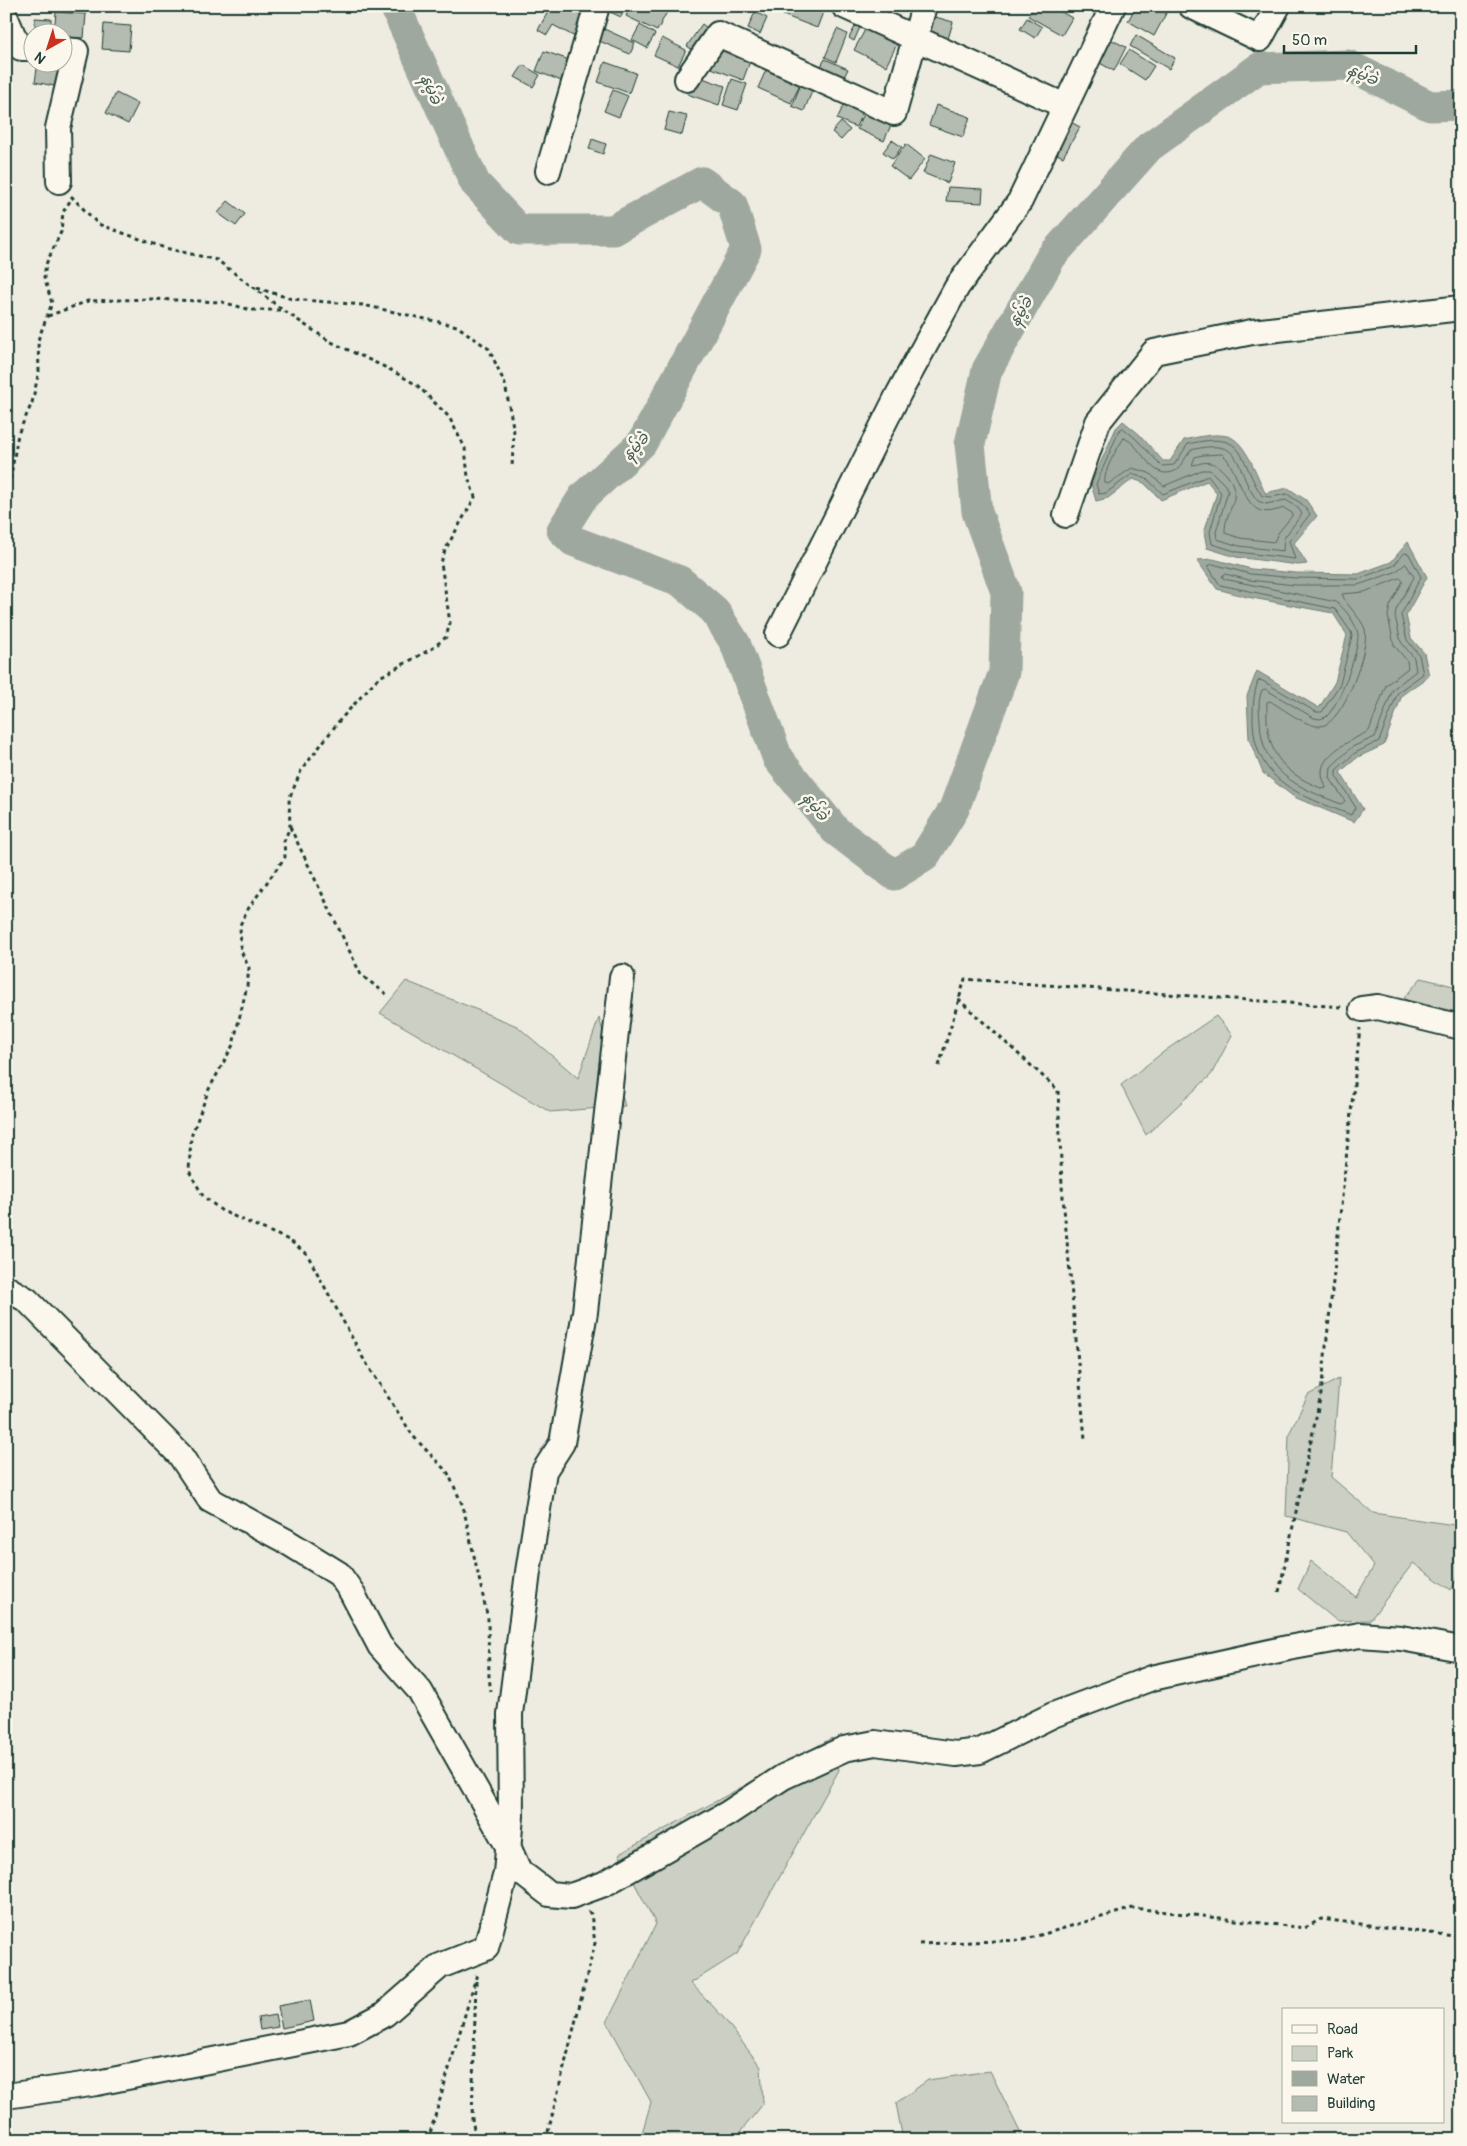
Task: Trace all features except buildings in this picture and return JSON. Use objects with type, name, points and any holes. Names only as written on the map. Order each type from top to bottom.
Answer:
[{"type":"street","points":[[548,171],[597,6]]},
{"type":"street","points":[[844,6],[1066,106]]},
{"type":"street","points":[[687,80],[718,34],[894,113],[924,6]]},
{"type":"street","points":[[778,634],[899,393],[957,287],[1020,201],[1113,6]]},
{"type":"street","points":[[1191,6],[1260,39],[1278,6]]},
{"type":"street","points":[[6,18],[13,35],[22,48]]},
{"type":"street","points":[[72,51],[76,51],[72,68]]},
{"type":"street","points":[[66,189],[58,128],[71,72]]},
{"type":"street","points":[[1066,515],[1098,422],[1154,352],[1252,332],[1461,308]]},
{"type":"street","points":[[6,2096],[97,2083],[349,2033],[385,2014],[440,1966],[486,1948],[506,1873],[510,1816],[510,1714],[528,1572],[544,1471],[562,1443],[585,1312],[622,977]]},
{"type":"street","points":[[1362,1009],[1378,1007],[1461,1027]]},
{"type":"street","points":[[6,1288],[26,1300],[180,1455],[210,1500],[284,1540],[339,1574],[351,1591],[380,1646],[420,1691],[508,1846],[520,1871],[549,1894],[571,1896],[604,1884],[727,1814],[783,1777],[844,1749],[875,1743],[956,1754],[980,1750],[1053,1715],[1152,1678],[1288,1648],[1360,1635],[1401,1638],[1461,1649]]},
{"type":"path","points":[[66,189],[98,224],[165,248],[217,260],[283,310],[329,341],[389,369],[417,385],[449,417],[465,448],[468,477],[474,497],[445,550],[441,563],[450,623],[446,637],[433,648],[378,678],[339,721],[301,771],[289,799],[290,827],[362,975],[389,996]]},
{"type":"path","points":[[6,486],[10,481],[18,434],[32,403],[39,371],[38,340],[52,304],[44,278],[46,264],[61,232],[66,189]]},
{"type":"path","points":[[253,287],[292,299],[363,305],[457,326],[489,349],[504,384],[514,432],[512,467]]},
{"type":"path","points":[[48,316],[88,302],[151,299],[222,302],[250,310],[283,310]]},
{"type":"path","points":[[290,827],[284,841],[285,857],[248,909],[240,925],[241,951],[249,968],[247,986],[233,1045],[210,1088],[191,1137],[189,1171],[203,1196],[222,1211],[288,1240],[307,1254],[363,1358],[413,1436],[448,1473],[463,1506],[488,1619],[489,1678],[492,1694]]},
{"type":"path","points":[[939,1066],[965,979],[1362,1009],[1321,1394],[1279,1592]]},
{"type":"path","points":[[958,999],[1058,1090],[1063,1204],[1085,1439]]},
{"type":"path","points":[[546,2140],[595,1943],[591,1914],[571,1896]]},
{"type":"path","points":[[919,1944],[1023,1940],[1133,1908],[1305,1928],[1321,1919],[1461,1936]]},
{"type":"path","points":[[428,2140],[486,1948]]},
{"type":"path","points":[[476,1976],[472,2119],[476,2140]]},
{"type":"green space","points":[[1421,978],[1461,988],[1461,1036],[1404,998]]},
{"type":"green space","points":[[406,981],[517,1026],[578,1078],[599,1018],[625,1106],[550,1112],[380,1013]]},
{"type":"green space","points":[[1216,1016],[1232,1035],[1211,1075],[1146,1135],[1121,1085],[1166,1050]]},
{"type":"green space","points":[[1461,1091],[1461,1118],[1453,1099]]},
{"type":"green space","points":[[1339,1379],[1331,1477],[1373,1513],[1461,1526],[1461,1571],[1451,1590],[1413,1563],[1370,1620],[1337,1621],[1298,1589],[1311,1561],[1356,1597],[1374,1566],[1346,1532],[1286,1516],[1289,1434],[1308,1395]]},
{"type":"green space","points":[[832,1738],[839,1770],[737,1954],[691,1983],[723,2017],[761,2067],[763,2104],[734,2140],[640,2140],[651,2102],[607,2022],[656,1924],[619,1854]]},
{"type":"green space","points":[[990,2071],[1024,2140],[903,2140],[896,2103],[928,2080]]},
{"type":"water","points":[[1123,421],[1139,434],[1163,461],[1170,461],[1184,440],[1216,435],[1234,439],[1245,451],[1265,493],[1288,488],[1306,500],[1317,516],[1294,543],[1307,564],[1298,565],[1236,557],[1207,548],[1204,532],[1217,493],[1207,481],[1161,500],[1144,483],[1133,479],[1108,498],[1096,501],[1091,484],[1116,428]]},
{"type":"water","points":[[1408,542],[1427,577],[1406,615],[1411,638],[1424,653],[1429,676],[1402,695],[1384,745],[1358,757],[1340,772],[1363,809],[1354,822],[1294,797],[1263,773],[1249,739],[1247,696],[1257,671],[1319,708],[1335,682],[1347,635],[1333,613],[1247,597],[1217,589],[1197,560],[1213,559],[1251,569],[1296,573],[1358,574],[1391,562]]},
{"type":"waterway","name":"နမ့်ခဲ","points":[[395,6],[475,183],[519,230],[613,230],[702,182],[732,204],[746,249],[642,443],[583,497],[562,530],[573,541],[680,581],[714,610],[735,643],[778,759],[835,830],[894,875],[924,857],[954,809],[1004,672],[1006,592],[977,512],[970,444],[987,370],[1051,257],[1149,147],[1259,68],[1348,65],[1430,106],[1461,105]]}]
